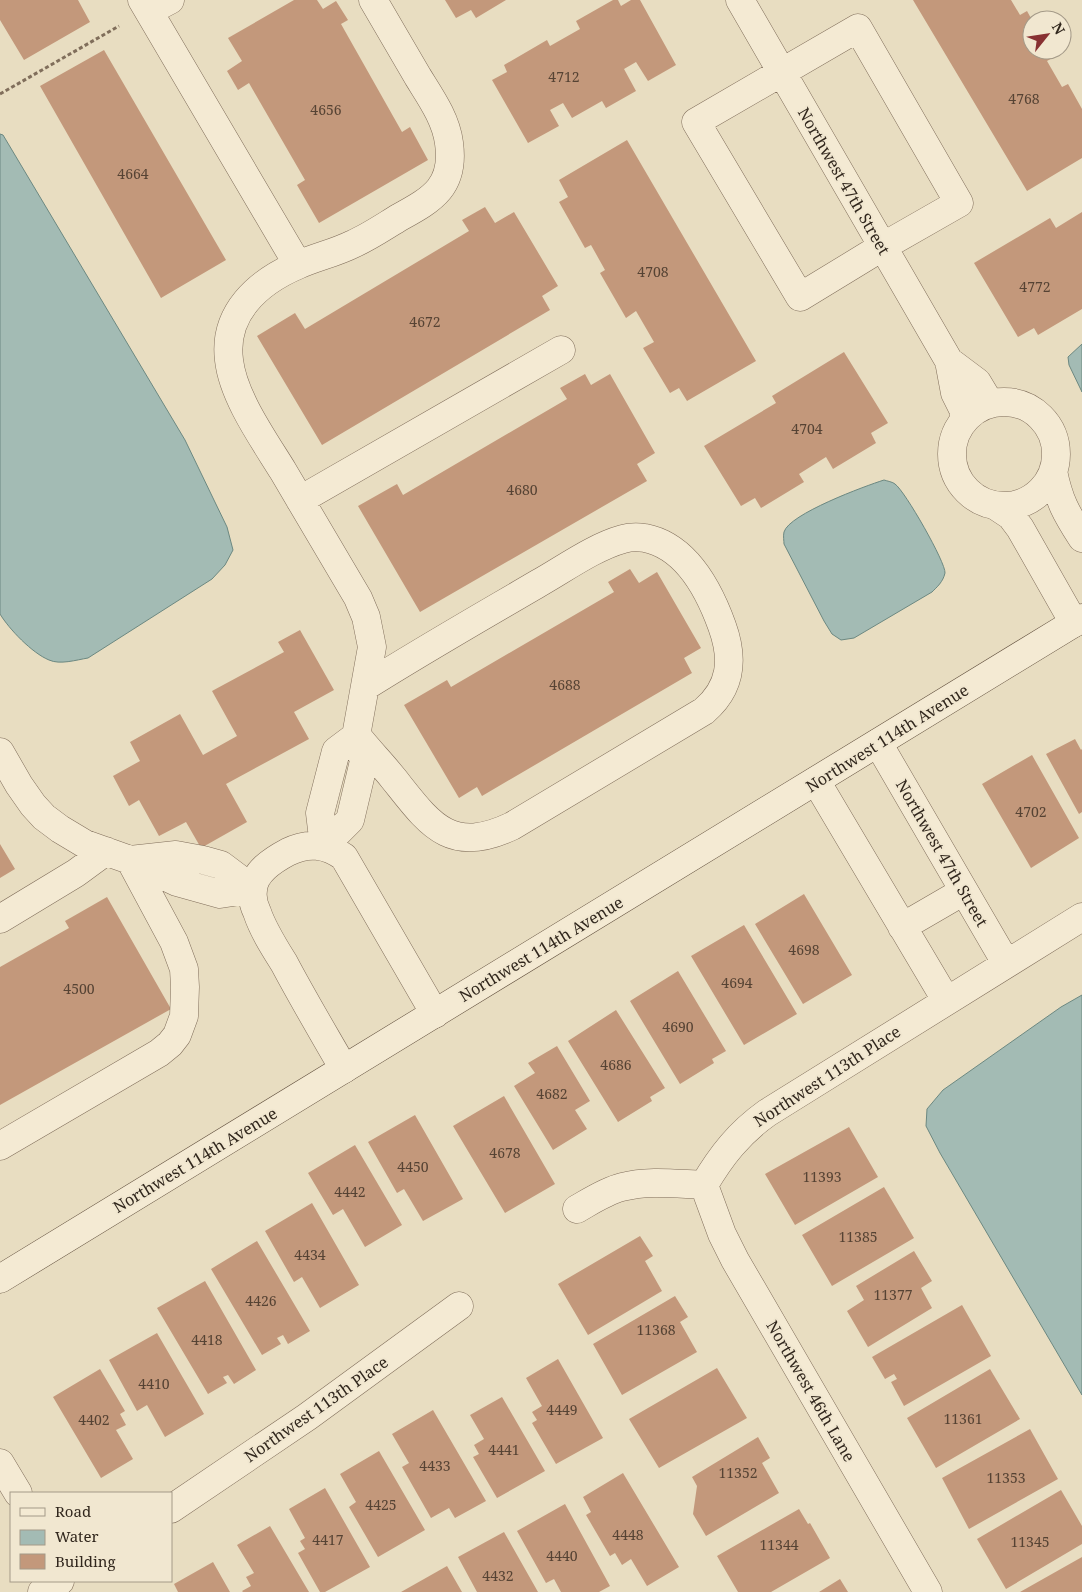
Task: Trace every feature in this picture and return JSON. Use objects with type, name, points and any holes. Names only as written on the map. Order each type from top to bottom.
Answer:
[{"type":"street","points":[[324,846],[350,820],[364,761],[356,736],[372,647],[366,617],[358,598],[241,398],[231,372],[228,349],[231,327],[245,301],[268,281],[298,265],[353,244],[421,205],[441,190],[446,179],[450,143],[446,126],[373,0]]},
{"type":"street","name":"Northwest 47th Street","points":[[740,0],[949,361],[955,393],[963,409],[964,418]]},
{"type":"street","points":[[154,4],[298,265]]},
{"type":"street","points":[[858,28],[958,203],[882,247],[800,297],[696,122],[858,28]]},
{"type":"street","points":[[300,500],[561,350]]},
{"type":"street","name":"Northwest 47th Street","points":[[949,361],[977,382],[986,397],[992,402]]},
{"type":"street","points":[[992,402],[1020,403],[1032,409],[1043,419],[1055,443],[1056,457],[1053,471],[1047,484],[1037,494],[1024,502],[1010,506],[996,506],[982,502],[970,494],[961,484],[954,471],[951,457],[952,443],[956,430],[964,418],[973,411],[992,402]]},
{"type":"street","points":[[1053,471],[1057,493],[1064,509],[1082,538]]},
{"type":"street","points":[[996,506],[1010,516],[1020,528],[1078,621]]},
{"type":"street","points":[[356,736],[416,807],[438,829],[447,834],[466,838],[489,836],[512,826],[704,711],[718,697],[726,680],[730,660],[721,625],[710,599],[694,571],[672,550],[646,538],[633,537],[617,541],[586,556],[418,653],[366,686]]},
{"type":"street","name":"Northwest 114th Avenue","points":[[0,1279],[1078,621]]},
{"type":"street","name":"Northwest 47th Street","points":[[878,743],[1006,964]]},
{"type":"street","points":[[0,752],[19,785],[44,817],[85,844],[118,855],[176,855],[203,860],[221,866],[253,889]]},
{"type":"street","points":[[816,781],[946,1000]]},
{"type":"street","points":[[344,1069],[256,912],[253,889],[257,877],[275,859],[302,846],[313,845],[324,846],[344,857],[435,1014]]},
{"type":"street","points":[[0,919],[76,873],[118,855]]},
{"type":"street","points":[[0,1146],[159,1053],[178,1035],[184,1016],[186,987],[184,969],[174,942],[118,855]]},
{"type":"street","points":[[902,927],[964,891]]},
{"type":"street","name":"Northwest 113th Place","points":[[704,1185],[717,1163],[750,1124],[946,1000],[1082,917]]},
{"type":"street","points":[[576,1209],[622,1187],[649,1182],[704,1185]]},
{"type":"street","name":"Northwest 46th Lane","points":[[704,1185],[722,1234],[735,1260],[928,1592]]},
{"type":"street","name":"Northwest 113th Place","points":[[172,1508],[307,1417],[459,1306]]},
{"type":"street","points":[[0,1463],[17,1492]]},
{"type":"street","points":[[42,1592],[58,1582]]},
{"type":"path","points":[[0,94],[154,4]]},
{"type":"water","points":[[0,134],[3,135],[185,440],[227,527],[233,550],[225,565],[212,579],[88,658],[68,662],[58,662],[42,657],[9,627],[0,614]]},
{"type":"water","points":[[1082,344],[1082,392],[1069,365],[1068,357]]},
{"type":"water","points":[[884,480],[895,484],[907,499],[932,542],[945,573],[941,582],[932,592],[854,638],[841,640],[832,634],[824,621],[784,544],[784,532],[799,517],[813,509],[845,494]]},
{"type":"water","points":[[1082,995],[1082,1395],[926,1126],[927,1109],[943,1090],[1061,1007]]},
{"type":"building","points":[[0,0],[78,0],[90,22],[24,60],[0,20]]},
{"type":"building","points":[[294,0],[317,0],[323,9],[336,1],[348,20],[341,24],[402,132],[410,127],[428,160],[319,223],[297,185],[305,180],[249,83],[238,90],[227,71],[242,61],[228,38]]},
{"type":"building","points":[[445,0],[506,0],[476,18],[471,10],[456,18]]},
{"type":"building","points":[[613,0],[618,0],[621,6],[631,0],[640,0],[676,65],[648,81],[636,62],[624,69],[636,91],[606,108],[602,101],[572,118],[563,103],[550,110],[559,126],[528,143],[492,80],[507,72],[504,65],[547,40],[550,46],[580,29],[576,21]]},
{"type":"building","points":[[913,0],[1011,0],[1020,15],[1022,14],[1022,60],[1049,60],[1047,61],[1062,87],[1068,84],[1082,109],[1082,158],[1027,191]]},
{"type":"building","points":[[104,50],[226,260],[161,298],[40,86]]},
{"type":"building","points":[[627,140],[756,361],[687,401],[679,388],[670,393],[643,348],[654,342],[636,311],[626,318],[600,273],[605,270],[591,245],[585,248],[559,202],[568,197],[559,180]]},
{"type":"building","points":[[485,207],[495,223],[514,212],[558,286],[542,296],[550,310],[322,445],[257,336],[295,313],[305,329],[469,231],[462,220]]},
{"type":"building","points":[[1082,212],[1082,309],[1038,335],[1034,328],[1018,337],[974,263],[1050,218],[1056,228]]},
{"type":"building","points":[[844,352],[888,423],[871,433],[876,443],[833,469],[826,457],[799,474],[804,482],[761,508],[755,498],[741,506],[704,446],[776,403],[772,396]]},
{"type":"building","points":[[585,374],[591,385],[610,374],[655,453],[637,464],[647,481],[420,612],[358,506],[397,484],[403,495],[567,399],[560,388]]},
{"type":"building","points":[[630,569],[639,583],[657,572],[701,648],[684,658],[692,673],[482,796],[477,787],[459,798],[404,705],[447,680],[451,687],[614,592],[608,582]]},
{"type":"building","points":[[300,630],[334,690],[294,712],[309,739],[226,784],[247,822],[201,848],[186,822],[159,836],[139,800],[129,806],[113,776],[140,761],[130,742],[180,714],[203,755],[237,736],[212,691],[284,652],[278,642]]},
{"type":"building","points":[[1075,739],[1082,749],[1082,812],[1079,814],[1046,754]]},
{"type":"building","points":[[1032,755],[1079,838],[1031,868],[982,784]]},
{"type":"building","points":[[0,844],[15,869],[0,878]]},
{"type":"building","points":[[804,894],[852,975],[803,1004],[755,924]]},
{"type":"building","points":[[107,897],[171,1009],[0,1105],[0,967],[69,928],[65,921]]},
{"type":"building","points":[[744,925],[797,1014],[744,1045],[691,956]]},
{"type":"building","points":[[678,971],[726,1051],[712,1059],[714,1063],[680,1084],[630,1001]]},
{"type":"building","points":[[616,1010],[665,1088],[650,1097],[652,1101],[618,1122],[568,1041]]},
{"type":"building","points":[[557,1046],[590,1101],[575,1110],[587,1129],[553,1150],[514,1086],[535,1073],[528,1063]]},
{"type":"building","points":[[504,1096],[555,1184],[505,1213],[453,1126]]},
{"type":"building","points":[[415,1115],[463,1199],[423,1221],[404,1189],[397,1193],[368,1142]]},
{"type":"building","points":[[849,1127],[878,1177],[795,1225],[765,1174]]},
{"type":"building","points":[[355,1145],[402,1225],[365,1247],[343,1209],[333,1215],[308,1173]]},
{"type":"building","points":[[884,1187],[914,1238],[832,1286],[802,1235]]},
{"type":"building","points":[[312,1203],[359,1285],[320,1308],[302,1277],[294,1282],[265,1231]]},
{"type":"building","points":[[640,1236],[653,1256],[645,1261],[662,1291],[588,1335],[558,1284]]},
{"type":"building","points":[[257,1241],[310,1331],[288,1344],[283,1335],[277,1338],[281,1344],[262,1355],[211,1269]]},
{"type":"building","points":[[914,1251],[932,1281],[921,1288],[932,1308],[868,1347],[847,1311],[864,1300],[856,1286]]},
{"type":"building","points":[[205,1281],[256,1370],[234,1384],[228,1375],[223,1377],[227,1383],[208,1394],[157,1308]]},
{"type":"building","points":[[675,1296],[688,1317],[680,1322],[697,1352],[622,1395],[593,1344]]},
{"type":"building","points":[[962,1305],[991,1356],[904,1406],[891,1382],[897,1379],[894,1374],[885,1379],[872,1357]]},
{"type":"building","points":[[157,1333],[204,1414],[165,1437],[147,1405],[137,1411],[109,1360]]},
{"type":"building","points":[[558,1359],[603,1438],[556,1464],[532,1423],[537,1420],[532,1412],[542,1406],[526,1378]]},
{"type":"building","points":[[717,1368],[747,1418],[659,1468],[629,1419]]},
{"type":"building","points":[[100,1369],[125,1411],[120,1414],[126,1425],[116,1430],[133,1459],[101,1478],[53,1397]]},
{"type":"building","points":[[990,1369],[1020,1419],[936,1468],[907,1418]]},
{"type":"building","points":[[502,1397],[545,1471],[497,1498],[473,1457],[479,1454],[474,1445],[484,1439],[470,1415]]},
{"type":"building","points":[[433,1410],[486,1501],[455,1518],[449,1508],[431,1518],[402,1467],[409,1463],[392,1434]]},
{"type":"building","points":[[1030,1429],[1058,1479],[969,1529],[942,1478]]},
{"type":"building","points":[[758,1437],[770,1458],[762,1463],[779,1493],[706,1536],[693,1514],[697,1486],[692,1477]]},
{"type":"building","points":[[379,1451],[425,1530],[378,1557],[349,1507],[356,1502],[340,1474]]},
{"type":"building","points":[[623,1473],[679,1567],[647,1586],[631,1559],[622,1565],[615,1553],[610,1556],[586,1515],[591,1512],[583,1497]]},
{"type":"building","points":[[325,1488],[370,1567],[325,1592],[320,1592],[298,1553],[305,1549],[300,1541],[305,1538],[289,1509]]},
{"type":"building","points":[[1061,1490],[1082,1526],[1082,1544],[1006,1589],[977,1539]]},
{"type":"building","points":[[565,1504],[610,1586],[599,1592],[561,1592],[554,1579],[546,1583],[517,1531]]},
{"type":"building","points":[[799,1509],[808,1524],[810,1523],[830,1558],[771,1592],[738,1592],[717,1556]]},
{"type":"building","points":[[270,1526],[309,1592],[242,1591],[251,1586],[246,1577],[254,1573],[237,1545]]},
{"type":"building","points":[[504,1532],[538,1592],[477,1592],[458,1557]]},
{"type":"building","points":[[1082,1557],[1082,1592],[1020,1592]]},
{"type":"building","points":[[213,1562],[230,1592],[178,1592],[174,1584]]},
{"type":"building","points":[[447,1566],[462,1592],[401,1592]]},
{"type":"building","points":[[840,1579],[848,1592],[819,1592]]}]
